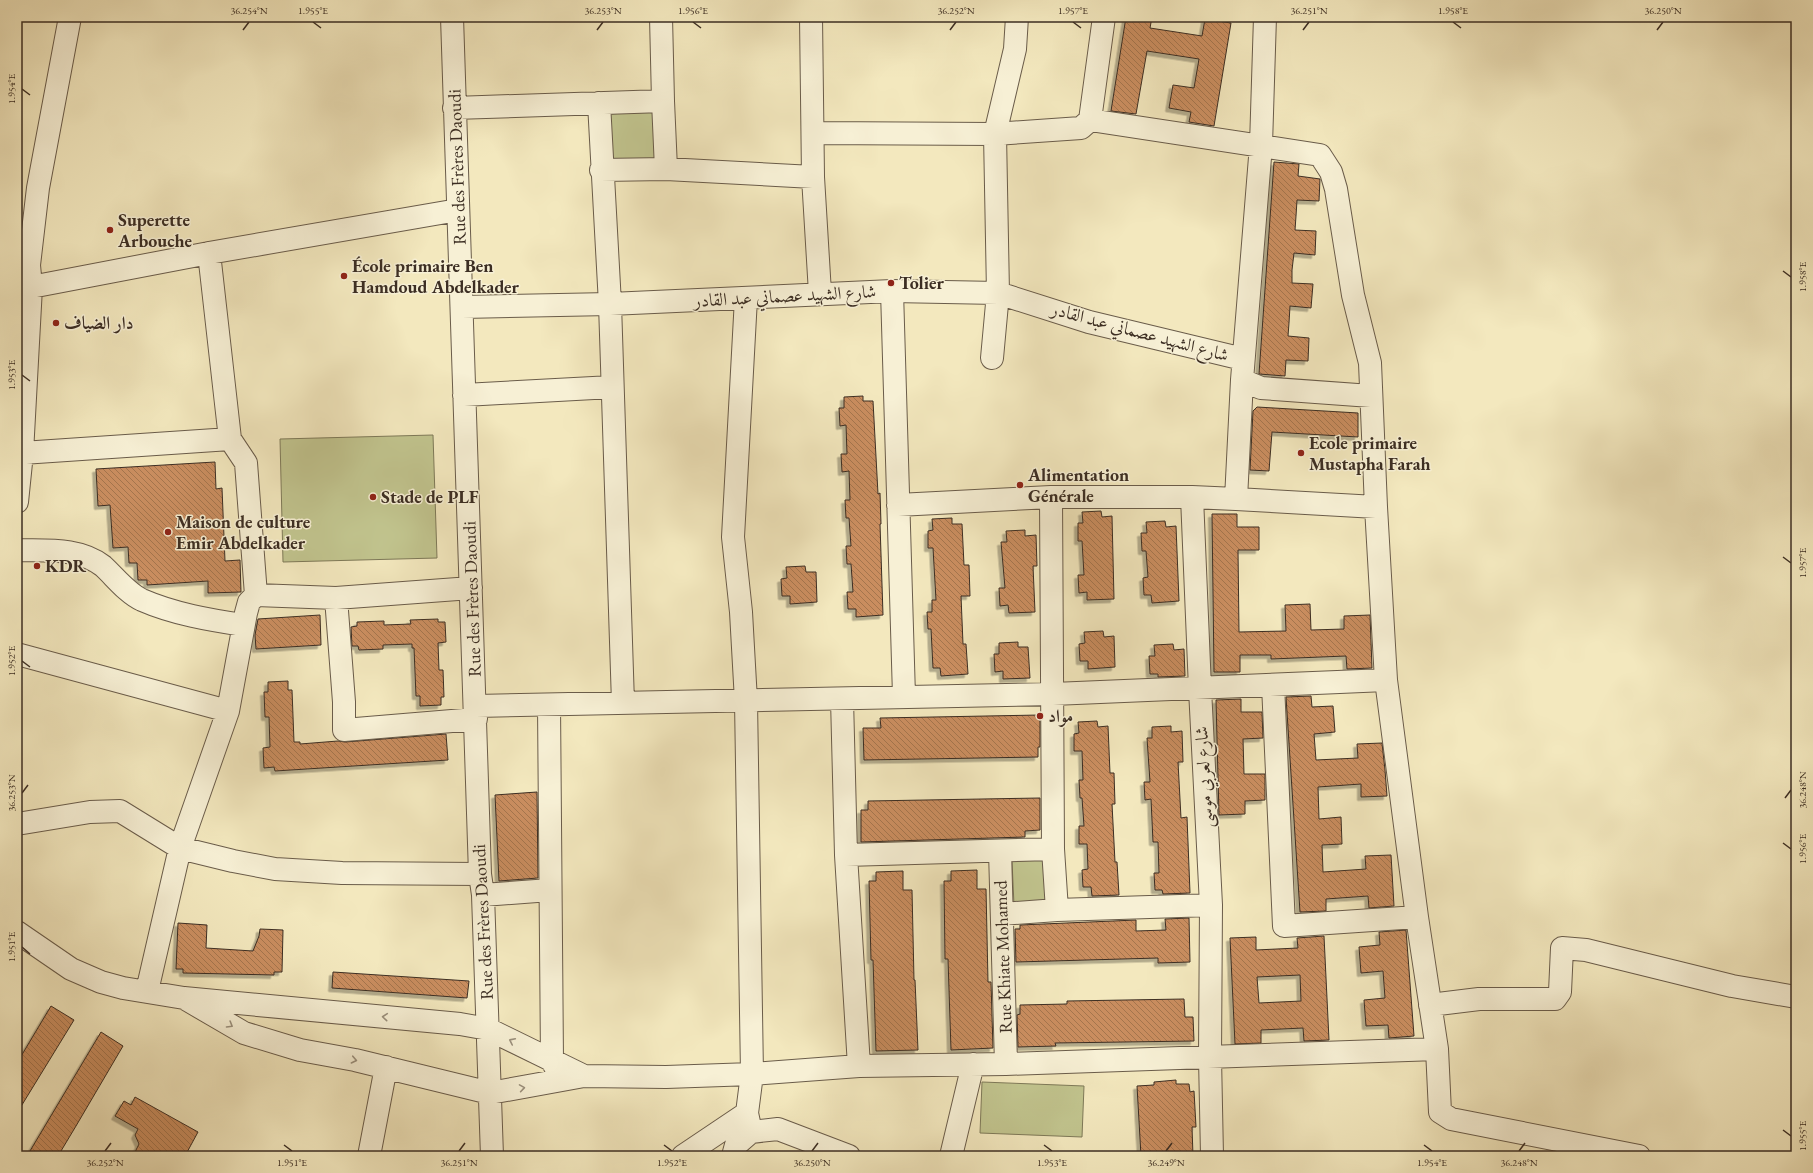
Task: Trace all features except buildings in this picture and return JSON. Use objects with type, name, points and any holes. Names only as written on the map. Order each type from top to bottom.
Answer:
[{"type":"street","points":[[17,502],[22,453],[24,289],[29,265],[38,188],[70,17]]},
{"type":"street","name":"Rue des Frères Daoudi","points":[[452,17],[476,713],[480,874],[483,895],[492,1156]]},
{"type":"street","points":[[661,17],[666,169]]},
{"type":"street","points":[[812,17],[813,177],[820,293]]},
{"type":"street","points":[[992,358],[998,292],[995,134],[1015,49],[1017,17]]},
{"type":"street","points":[[813,133],[995,134],[1081,128],[1090,120],[1104,17]]},
{"type":"street","points":[[1236,499],[1242,370],[1261,145],[1265,17]]},
{"type":"street","points":[[454,108],[663,101]]},
{"type":"street","points":[[599,103],[610,304],[623,703]]},
{"type":"street","points":[[1090,120],[1320,155],[1331,172],[1336,190],[1353,295],[1370,363],[1376,507],[1386,680],[1417,917],[1437,1049],[1440,1112],[1450,1119],[1639,1156]]},
{"type":"street","points":[[602,170],[666,169],[813,177]]},
{"type":"street","points":[[24,289],[209,253],[458,210]]},
{"type":"street","points":[[147,991],[180,848],[228,711],[243,625],[249,602],[256,594],[246,463],[230,439],[209,253]]},
{"type":"street","points":[[892,291],[904,696]]},
{"type":"street","name":"شارع الشهيد عصماني عبد القادر","points":[[462,307],[610,304],[820,293],[892,291],[998,292],[1242,370],[1260,388],[1372,396]]},
{"type":"street","points":[[733,1156],[736,1145],[749,1122],[752,1074],[746,701],[741,612],[733,537],[746,298]]},
{"type":"street","points":[[464,395],[612,387]]},
{"type":"street","points":[[22,453],[230,439]]},
{"type":"street","points":[[898,505],[1051,497],[1192,497],[1376,507]]},
{"type":"street","points":[[1051,497],[1053,849],[1057,910]]},
{"type":"street","name":"شارع لعربي موسى","points":[[1192,497],[1211,905],[1210,1057],[1212,1156]]},
{"type":"street","points":[[17,550],[66,551],[84,556],[101,565],[142,600],[198,618],[243,625]]},
{"type":"street","points":[[256,594],[336,598],[471,588]]},
{"type":"street","points":[[336,598],[344,702],[344,730],[549,705],[842,699],[904,696],[1053,694],[1386,680]]},
{"type":"street","points":[[17,654],[228,711]]},
{"type":"street","points":[[1273,685],[1284,926],[1417,917]]},
{"type":"street","points":[[842,699],[846,855],[859,1066]]},
{"type":"street","points":[[549,705],[552,1061],[563,1081]]},
{"type":"street","points":[[17,824],[90,812],[120,811],[180,848],[274,869],[342,873],[480,874]]},
{"type":"street","points":[[846,855],[1053,849]]},
{"type":"street","name":"Rue Khiate Mohamed","points":[[1000,851],[1006,1064]]},
{"type":"street","points":[[483,895],[550,890]]},
{"type":"street","points":[[1002,914],[1057,910],[1211,905]]},
{"type":"street","points":[[17,932],[71,969],[101,982],[123,988],[184,998],[460,1024],[488,1029],[584,1076]]},
{"type":"street","points":[[1430,1005],[1479,999],[1555,999],[1560,992],[1562,948],[1586,950],[1732,986],[1796,997]]},
{"type":"street","points":[[184,998],[244,1033],[300,1050],[386,1067],[490,1093],[584,1076],[666,1077],[752,1074],[859,1066],[1006,1064],[1437,1049]]},
{"type":"street","points":[[951,1156],[973,1064]]},
{"type":"street","points":[[369,1156],[386,1067]]},
{"type":"street","points":[[683,1156],[749,1122],[778,1129],[849,1156]]},
{"type":"green space","points":[[653,112],[655,159],[607,161],[605,114]]},
{"type":"green space","points":[[433,435],[437,558],[283,562],[280,439]]},
{"type":"green space","points":[[1044,860],[1046,903],[1014,905],[1012,861]]},
{"type":"green space","points":[[982,1082],[1084,1086],[1082,1137],[980,1133]]},
{"type":"place","name":"Superette Arbouche","points":[[110,230]]},
{"type":"place","name":"École primaire Ben Hamdoud Abdelkader","points":[[344,276]]},
{"type":"place","name":"Tolier","points":[[891,283]]},
{"type":"place","name":"دار الضياف","points":[[56,323]]},
{"type":"place","name":"Ecole primaire Mustapha Farah","points":[[1301,453]]},
{"type":"place","name":"Alimentation Générale","points":[[1020,485]]},
{"type":"place","name":"Stade de PLF","points":[[373,497]]},
{"type":"place","name":"Maison de culture Emir Abdelkader","points":[[168,532]]},
{"type":"place","name":"KDR","points":[[37,566]]},
{"type":"place","name":"مواد","points":[[1040,716]]}]
